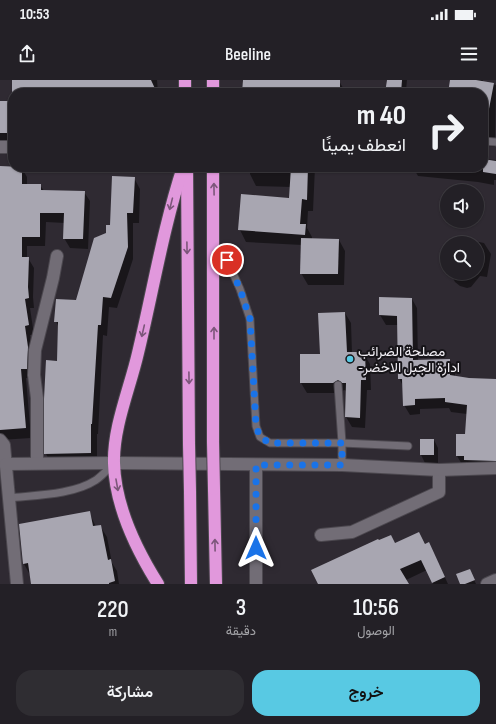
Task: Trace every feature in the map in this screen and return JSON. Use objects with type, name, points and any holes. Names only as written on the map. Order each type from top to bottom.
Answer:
[{"type":"highway","points":[[158,584],[145,564],[124,515],[117,489],[114,463],[118,430],[138,355],[165,229],[182,172]]},
{"type":"highway","points":[[187,172],[189,444],[192,584]]},
{"type":"highway","points":[[214,172],[213,442],[216,584]]},
{"type":"street","points":[[37,463],[37,398],[34,375],[35,350],[57,256]]},
{"type":"street","points":[[0,440],[4,445],[17,584]]},
{"type":"street","points":[[6,464],[114,463],[342,465],[439,470],[496,468]]},
{"type":"street","points":[[256,465],[256,584]]},
{"type":"street","points":[[321,535],[352,532],[439,492],[439,470]]},
{"type":"street","points":[[487,584],[496,580]]},
{"type":"lane","points":[[214,252],[227,260],[240,289],[250,319],[256,426],[260,437],[270,443],[342,443],[408,446]]},
{"type":"lane","points":[[338,386],[342,465]]},
{"type":"lane","points":[[9,498],[63,492],[80,488],[96,480],[114,463]]},
{"type":"building","points":[[12,80],[151,80],[155,88],[12,88]]},
{"type":"building","points":[[243,80],[340,80],[340,88],[242,88]]},
{"type":"building","points":[[387,80],[402,80],[401,88],[386,88]]},
{"type":"building","points":[[450,80],[476,80],[494,83],[488,114],[488,88],[449,88]]},
{"type":"building","points":[[0,101],[8,101],[8,133],[0,133]]},
{"type":"building","points":[[488,160],[496,161],[496,174],[483,172],[488,172]]},
{"type":"building","points":[[0,166],[8,166],[8,172],[22,172],[22,184],[41,184],[41,190],[85,191],[83,239],[63,239],[64,213],[40,213],[40,237],[22,237],[22,257],[29,257],[29,298],[25,299],[29,325],[25,326],[28,347],[27,369],[21,369],[26,428],[0,430]]},
{"type":"building","points":[[291,172],[308,172],[307,200],[302,199],[300,224],[306,224],[305,235],[238,230],[241,194],[289,198]]},
{"type":"building","points":[[112,176],[135,177],[133,213],[127,213],[128,247],[111,298],[103,297],[101,325],[98,325],[91,424],[91,453],[44,454],[46,360],[57,361],[58,322],[54,322],[56,299],[76,300],[94,238],[106,233],[106,225],[110,225]]},
{"type":"building","points":[[301,238],[339,239],[338,274],[300,274]]},
{"type":"building","points":[[379,297],[412,298],[413,360],[450,359],[450,375],[469,378],[496,379],[496,461],[464,460],[464,456],[456,456],[456,434],[465,434],[467,405],[445,402],[445,398],[415,399],[415,405],[403,406],[402,379],[398,379],[397,316],[379,315]]},
{"type":"building","points":[[345,312],[347,352],[365,353],[366,380],[361,380],[360,418],[345,417],[346,383],[342,383],[338,380],[333,383],[300,383],[300,354],[320,354],[318,313]]},
{"type":"building","points":[[420,439],[434,439],[434,455],[420,455]]},
{"type":"building","points":[[90,511],[93,526],[101,525],[108,560],[111,559],[115,581],[109,584],[31,584],[28,563],[23,564],[19,524]]},
{"type":"building","points":[[419,532],[425,544],[429,542],[445,577],[432,583],[421,560],[400,569],[409,584],[318,584],[311,570],[378,539],[379,540],[391,535],[395,543]]},
{"type":"building","points":[[470,569],[475,580],[465,584],[460,584],[456,574]]},
{"type":"place","name":"مصلحة الضرائب -ادارة الجبل الاخضر","points":[[350,359]]},
{"type":"route","points":[[227,260],[240,289],[250,319],[256,426],[260,437],[270,443],[279,444],[342,443],[342,465],[256,465],[256,548]]}]
